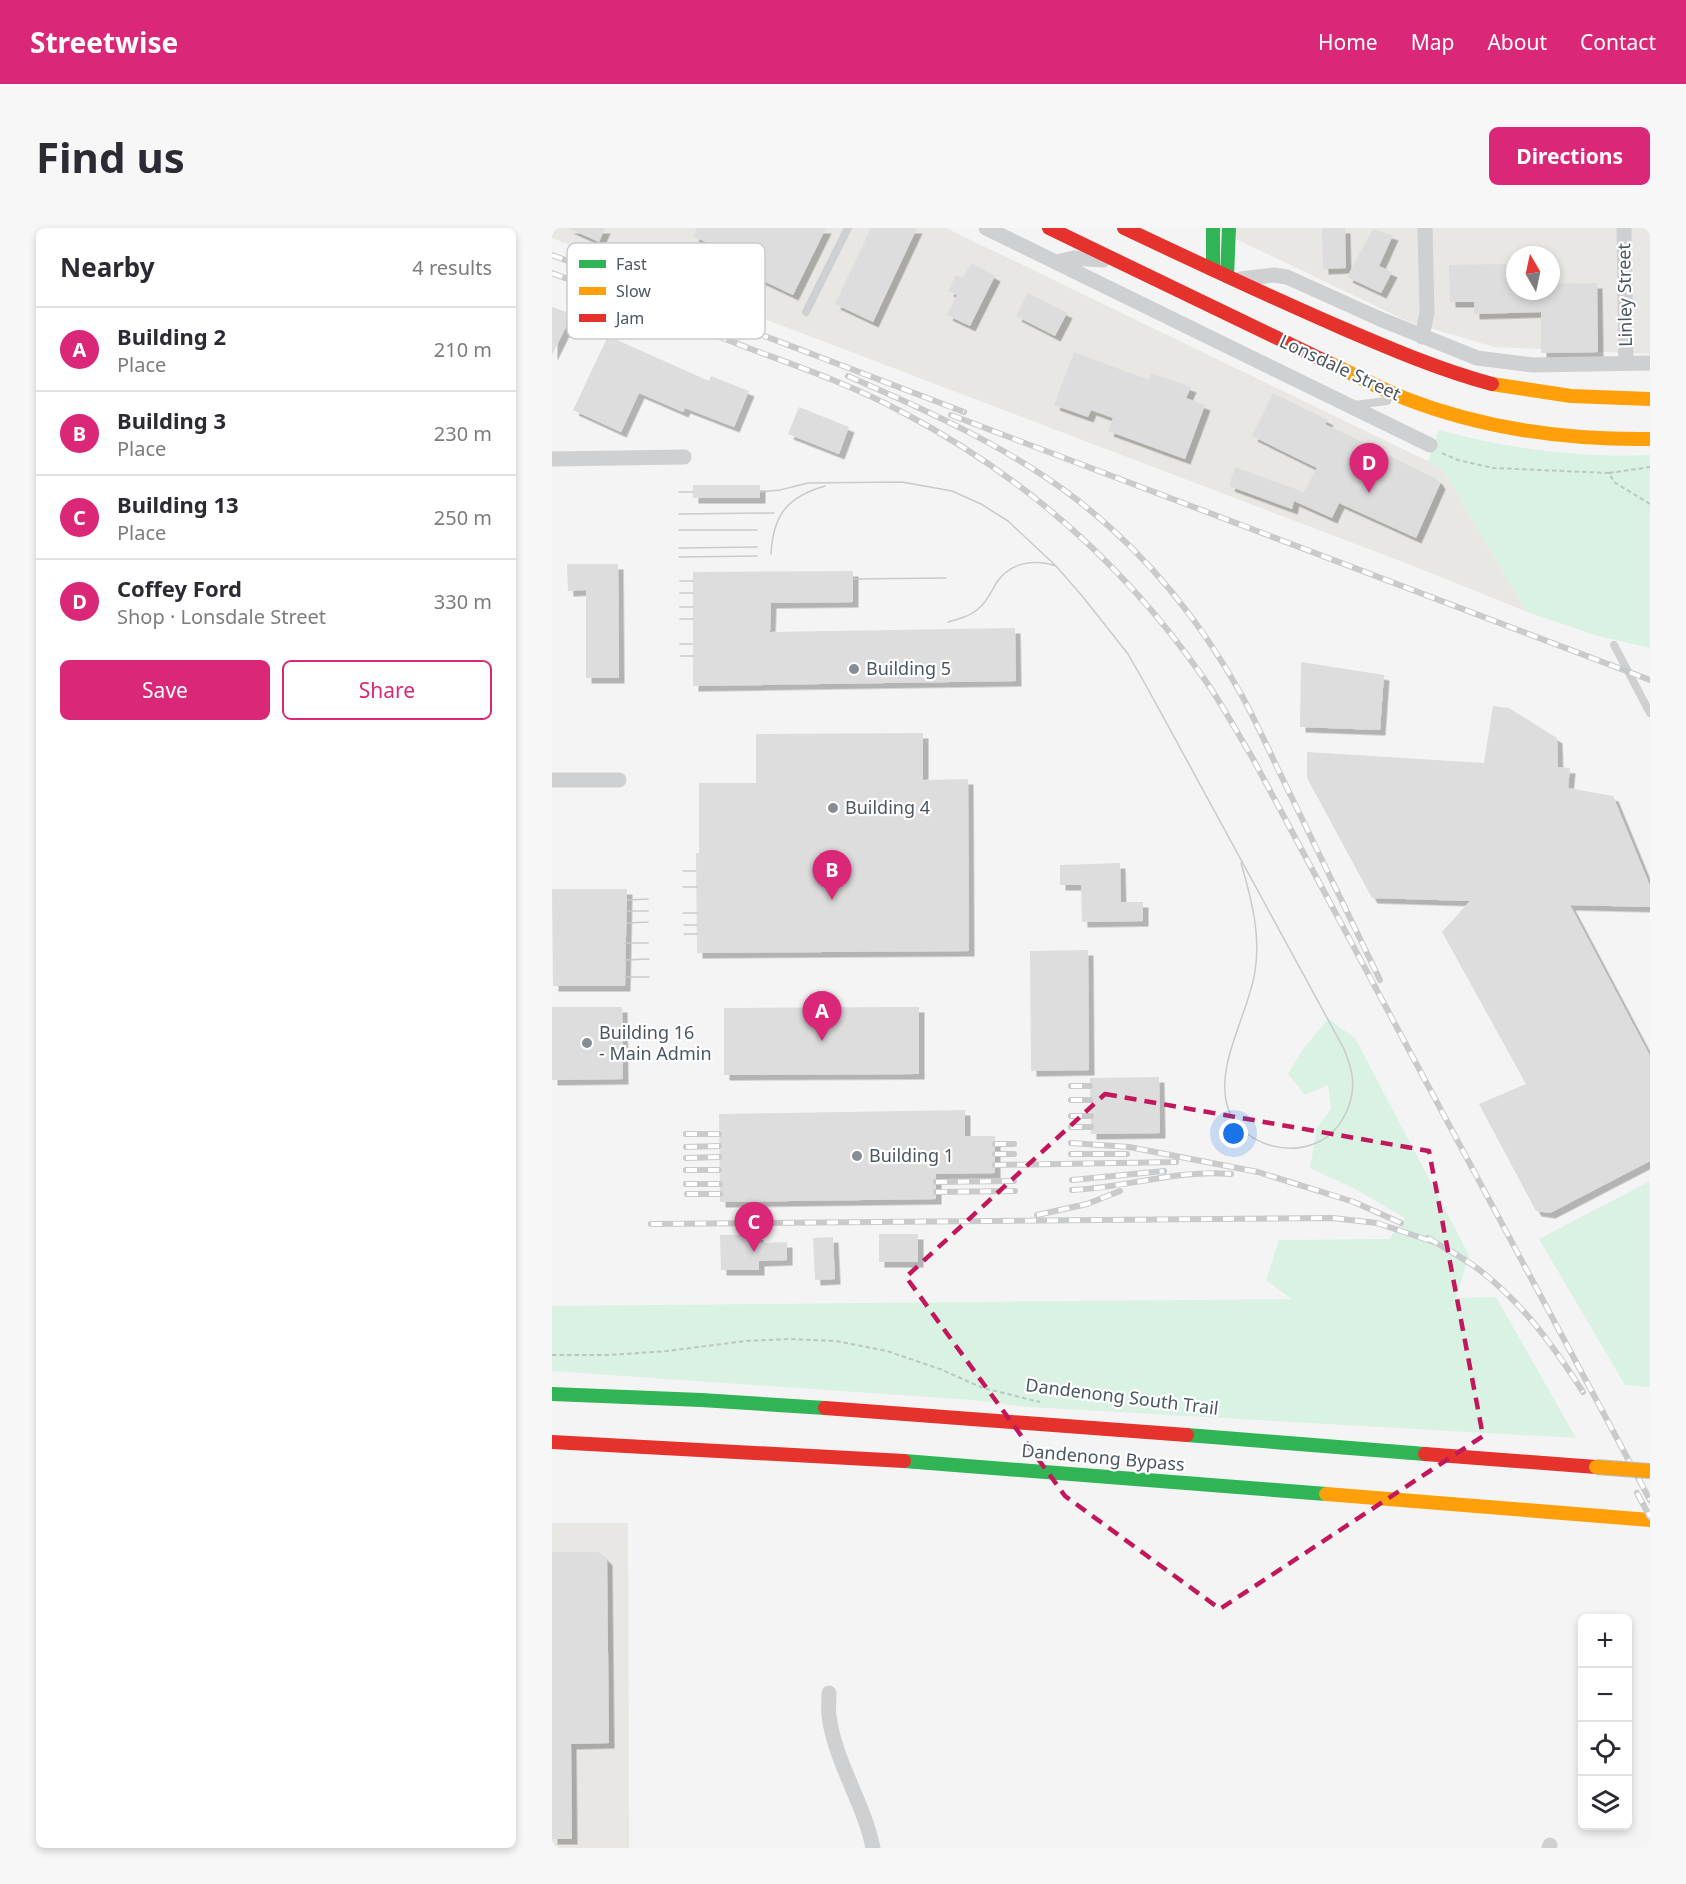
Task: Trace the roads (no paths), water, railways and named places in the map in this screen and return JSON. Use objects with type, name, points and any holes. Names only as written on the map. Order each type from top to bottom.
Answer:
[{"type":"main road","name":"Lonsdale Street","points":[[1049,228],[1109,258],[1288,305],[1423,363],[1491,384],[1578,398],[1650,399]]},
{"type":"main road","name":"Lonsdale Street","points":[[1124,228],[1139,232],[1213,269],[1224,290],[1404,398],[1463,418],[1516,430],[1597,439],[1650,439]]},
{"type":"main road","points":[[1213,228],[1213,269],[1224,290]]},
{"type":"main road","points":[[1224,290],[1229,228]]},
{"type":"main road","name":"Dandenong Bypass","points":[[552,1394],[701,1400],[936,1416],[1650,1471]]},
{"type":"main road","name":"Dandenong Bypass","points":[[552,1442],[909,1461],[1650,1520]]},
{"type":"street","name":"Lonsdale Street","points":[[986,228],[1436,449]]},
{"type":"street","points":[[1422,337],[1427,312],[1425,228]]},
{"type":"street","name":"Linley Street","points":[[1624,228],[1626,363]]},
{"type":"street","points":[[1056,262],[1070,259],[1109,258]]},
{"type":"street","points":[[1204,335],[1224,290],[1283,275],[1327,298],[1477,358],[1544,365],[1650,363]]},
{"type":"street","points":[[552,459],[684,457]]},
{"type":"street","points":[[552,780],[619,780]]},
{"type":"street","points":[[829,1693],[829,1717],[838,1748],[870,1831],[873,1848]]},
{"type":"lane","points":[[806,312],[848,228]]},
{"type":"lane","points":[[1288,305],[1310,301]]},
{"type":"lane","points":[[1349,406],[1404,398]]},
{"type":"lane","points":[[1614,645],[1650,713]]},
{"type":"tram line","points":[[760,492],[808,483],[902,482],[952,491],[981,504],[1008,521],[1056,566],[1083,597],[1128,654],[1344,1049],[1350,1065],[1353,1085],[1345,1115],[1333,1132],[1316,1143],[1304,1147],[1278,1147],[1253,1138],[1242,1130],[1228,1108],[1225,1074],[1252,987],[1257,957],[1254,916],[1241,863]]},
{"type":"tram line","points":[[771,554],[775,528],[784,510],[801,496],[825,486]]},
{"type":"tram line","points":[[679,492],[693,492]]},
{"type":"tram line","points":[[679,514],[774,513]]},
{"type":"tram line","points":[[679,530],[757,530]]},
{"type":"tram line","points":[[679,548],[757,547]]},
{"type":"tram line","points":[[679,557],[757,556]]},
{"type":"tram line","points":[[948,622],[978,609],[1003,575],[1016,566],[1031,563],[1056,566]]},
{"type":"tram line","points":[[853,579],[946,578]]},
{"type":"tram line","points":[[680,581],[693,581]]},
{"type":"tram line","points":[[680,593],[693,593]]},
{"type":"tram line","points":[[680,607],[693,607]]},
{"type":"tram line","points":[[680,619],[693,619]]},
{"type":"tram line","points":[[680,644],[692,644]]},
{"type":"tram line","points":[[681,656],[693,656]]},
{"type":"tram line","points":[[683,871],[696,871]]},
{"type":"tram line","points":[[683,887],[697,887]]},
{"type":"tram line","points":[[627,900],[648,899]]},
{"type":"tram line","points":[[627,911],[648,911]]},
{"type":"tram line","points":[[683,913],[697,913]]},
{"type":"tram line","points":[[627,923],[648,922]]},
{"type":"tram line","points":[[684,925],[697,925]]},
{"type":"tram line","points":[[684,934],[697,934]]},
{"type":"tram line","points":[[625,943],[648,943]]},
{"type":"tram line","points":[[625,960],[649,959]]},
{"type":"tram line","points":[[625,977],[649,977]]},
{"type":"railway","points":[[552,255],[567,261]]},
{"type":"railway","points":[[552,273],[567,279]]},
{"type":"railway","points":[[765,336],[964,412]]},
{"type":"railway","points":[[725,339],[865,394],[947,437],[990,465],[1070,527],[1107,562],[1174,638],[1205,680],[1252,757],[1650,1500]]},
{"type":"railway","points":[[848,376],[959,427],[1039,473],[1091,511],[1141,557],[1164,583],[1205,636],[1241,694],[1380,980]]},
{"type":"railway","points":[[951,415],[1650,680]]},
{"type":"railway","points":[[1071,1086],[1090,1086]]},
{"type":"railway","points":[[1071,1100],[1090,1100]]},
{"type":"railway","points":[[1071,1116],[1091,1116]]},
{"type":"railway","points":[[1071,1127],[1091,1127]]},
{"type":"railway","points":[[686,1134],[719,1134]]},
{"type":"railway","points":[[1071,1143],[1129,1147],[1258,1172],[1354,1202],[1401,1223]]},
{"type":"railway","points":[[995,1144],[1014,1144]]},
{"type":"railway","points":[[686,1147],[719,1146]]},
{"type":"railway","points":[[995,1154],[1014,1154]]},
{"type":"railway","points":[[1071,1154],[1127,1154]]},
{"type":"railway","points":[[686,1158],[719,1157]]},
{"type":"railway","points":[[995,1165],[1176,1162]]},
{"type":"railway","points":[[686,1170],[719,1170]]},
{"type":"railway","points":[[1072,1180],[1164,1171]]},
{"type":"railway","points":[[1072,1190],[1092,1189],[1171,1176],[1231,1174]]},
{"type":"railway","points":[[936,1182],[1014,1181]]},
{"type":"railway","points":[[686,1184],[720,1184]]},
{"type":"railway","points":[[936,1192],[1015,1191]]},
{"type":"railway","points":[[1037,1215],[1087,1204],[1120,1191]]},
{"type":"railway","points":[[687,1194],[720,1194]]},
{"type":"railway","points":[[651,1224],[1332,1218],[1377,1223],[1434,1242]]},
{"type":"railway","points":[[1428,1238],[1476,1267],[1512,1299],[1550,1343],[1583,1392]]},
{"type":"railway","points":[[1637,1493],[1650,1517]]},
{"type":"place","name":"Coffey Ford","points":[[1369,493]]},
{"type":"place","name":"Building 5","points":[[854,669]]},
{"type":"place","name":"Building 4","points":[[833,808]]},
{"type":"place","name":"Building 3","points":[[832,900]]},
{"type":"place","name":"Building 2","points":[[822,1041]]},
{"type":"place","name":"Building 16 - Main Admin","points":[[587,1043]]},
{"type":"place","name":"Building 1","points":[[857,1156]]},
{"type":"place","name":"Building 13","points":[[754,1252]]}]
